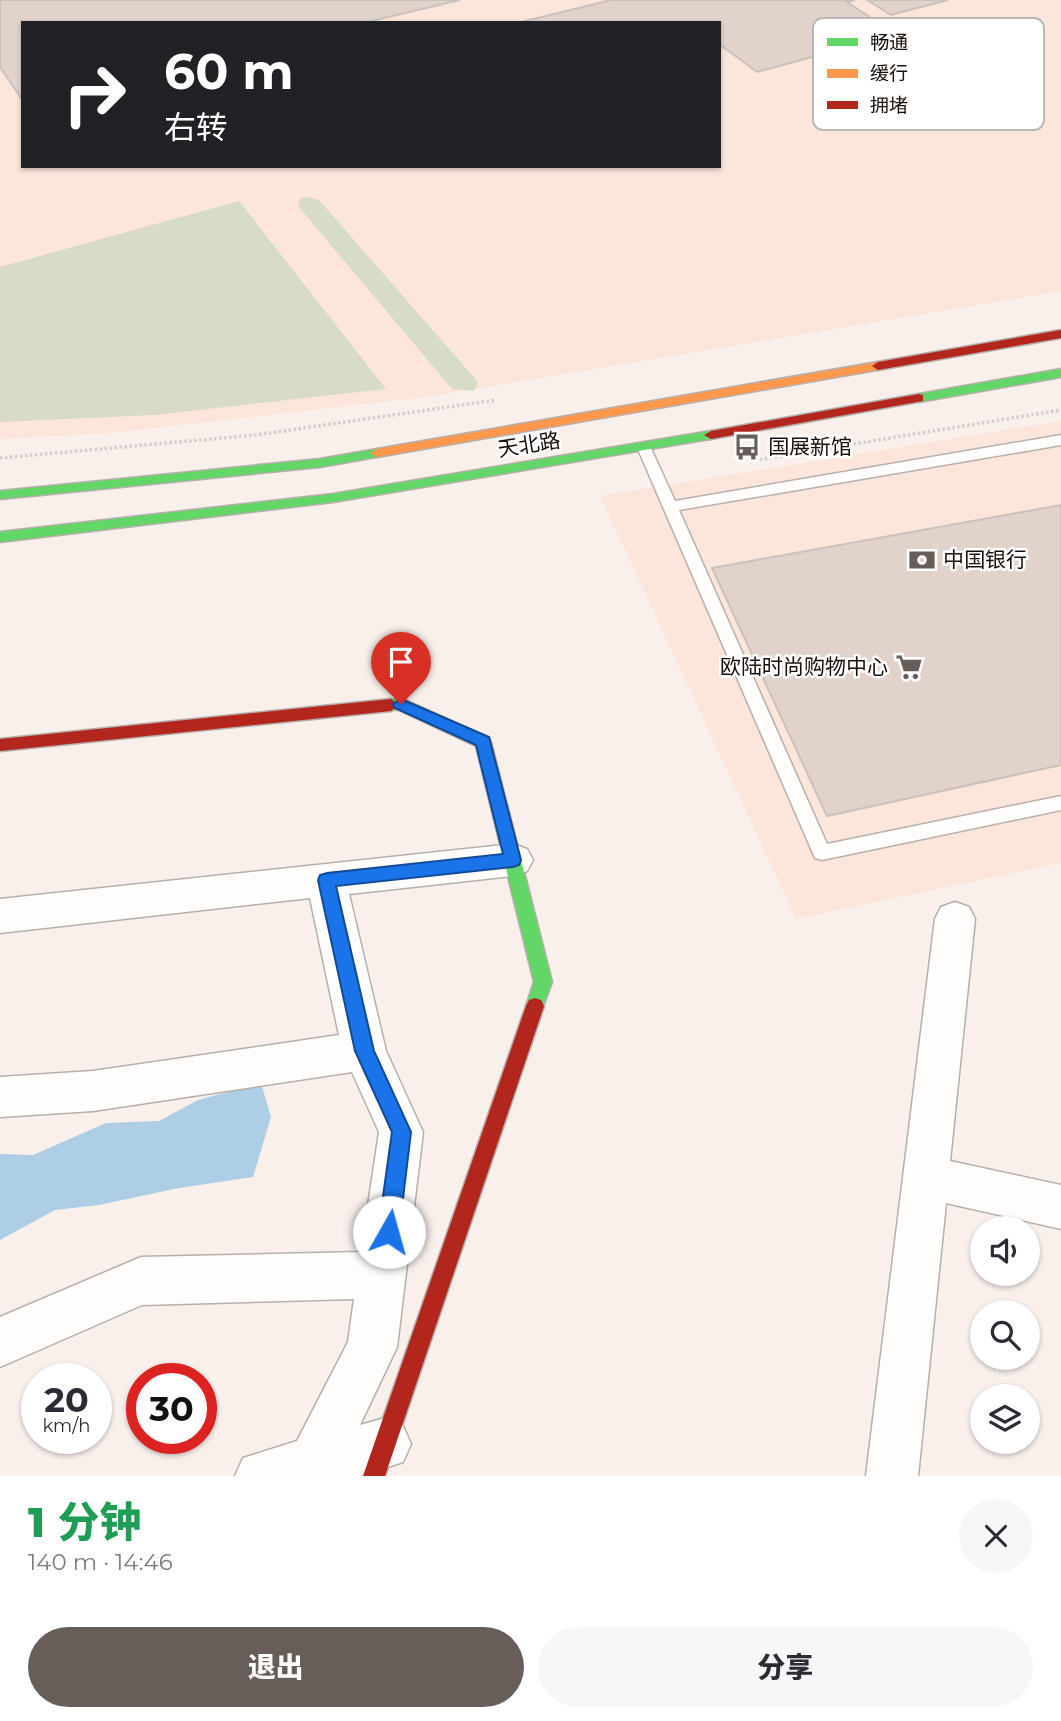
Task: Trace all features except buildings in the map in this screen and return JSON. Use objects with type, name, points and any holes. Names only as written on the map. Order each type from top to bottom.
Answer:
[{"type":"main road","name":"天北路","points":[[0,495],[320,463],[1061,334]]},
{"type":"main road","name":"天北路","points":[[0,537],[333,498],[643,447],[1061,373]]},
{"type":"main road","points":[[0,745],[401,704],[483,742],[542,982],[379,1460]]},
{"type":"street","points":[[0,916],[513,860]]},
{"type":"street","points":[[314,1462],[372,1347],[401,1132],[364,1051],[327,880]]},
{"type":"street","points":[[892,1476],[955,919]]},
{"type":"street","points":[[0,1097],[93,1091],[364,1051]]},
{"type":"street","points":[[926,1177],[1061,1207]]},
{"type":"street","points":[[0,1342],[141,1282],[382,1275]]},
{"type":"street","points":[[261,1476],[314,1462],[379,1460]]},
{"type":"lane","points":[[669,506],[1061,440]]},
{"type":"lane","points":[[643,447],[822,853],[1061,803]]},
{"type":"path","points":[[0,458],[256,435],[500,399]]},
{"type":"shaded area","points":[[0,0],[1061,0],[1061,291],[427,397],[110,433],[0,439]]},
{"type":"shaded area","name":"欧陆时尚购物中心","points":[[1061,421],[1061,863],[796,919],[600,496]]},
{"type":"green space","points":[[301,198],[319,200],[478,382],[474,391],[452,389],[298,206]]},
{"type":"green space","points":[[239,201],[386,389],[154,415],[0,422],[0,267]]},
{"type":"water","points":[[261,1083],[271,1117],[253,1177],[179,1188],[99,1205],[55,1210],[0,1240],[0,1154],[33,1155],[106,1123],[159,1121],[198,1100]]},
{"type":"traffic: fast","points":[[919,398],[1061,373]]},
{"type":"traffic: fast","points":[[0,537],[333,498],[711,435]]},
{"type":"traffic: fast","points":[[0,495],[320,463],[377,453]]},
{"type":"traffic: fast","points":[[391,705],[401,704],[483,742],[543,982],[535,1006]]},
{"type":"traffic: slow","points":[[377,453],[878,366]]},
{"type":"traffic: jam","points":[[878,366],[1061,334]]},
{"type":"traffic: jam","points":[[711,435],[919,398]]},
{"type":"traffic: jam","points":[[0,745],[391,705]]},
{"type":"traffic: jam","points":[[374,1476],[535,1006]]},
{"type":"place","name":"国展新馆","points":[[747,447]]},
{"type":"place","name":"中国银行","points":[[922,560]]},
{"type":"place","name":"欧陆时尚购物中心","points":[[909,667]]},
{"type":"route","points":[[389,1232],[401,1132],[364,1051],[327,880],[513,860],[483,742],[401,704]]}]
